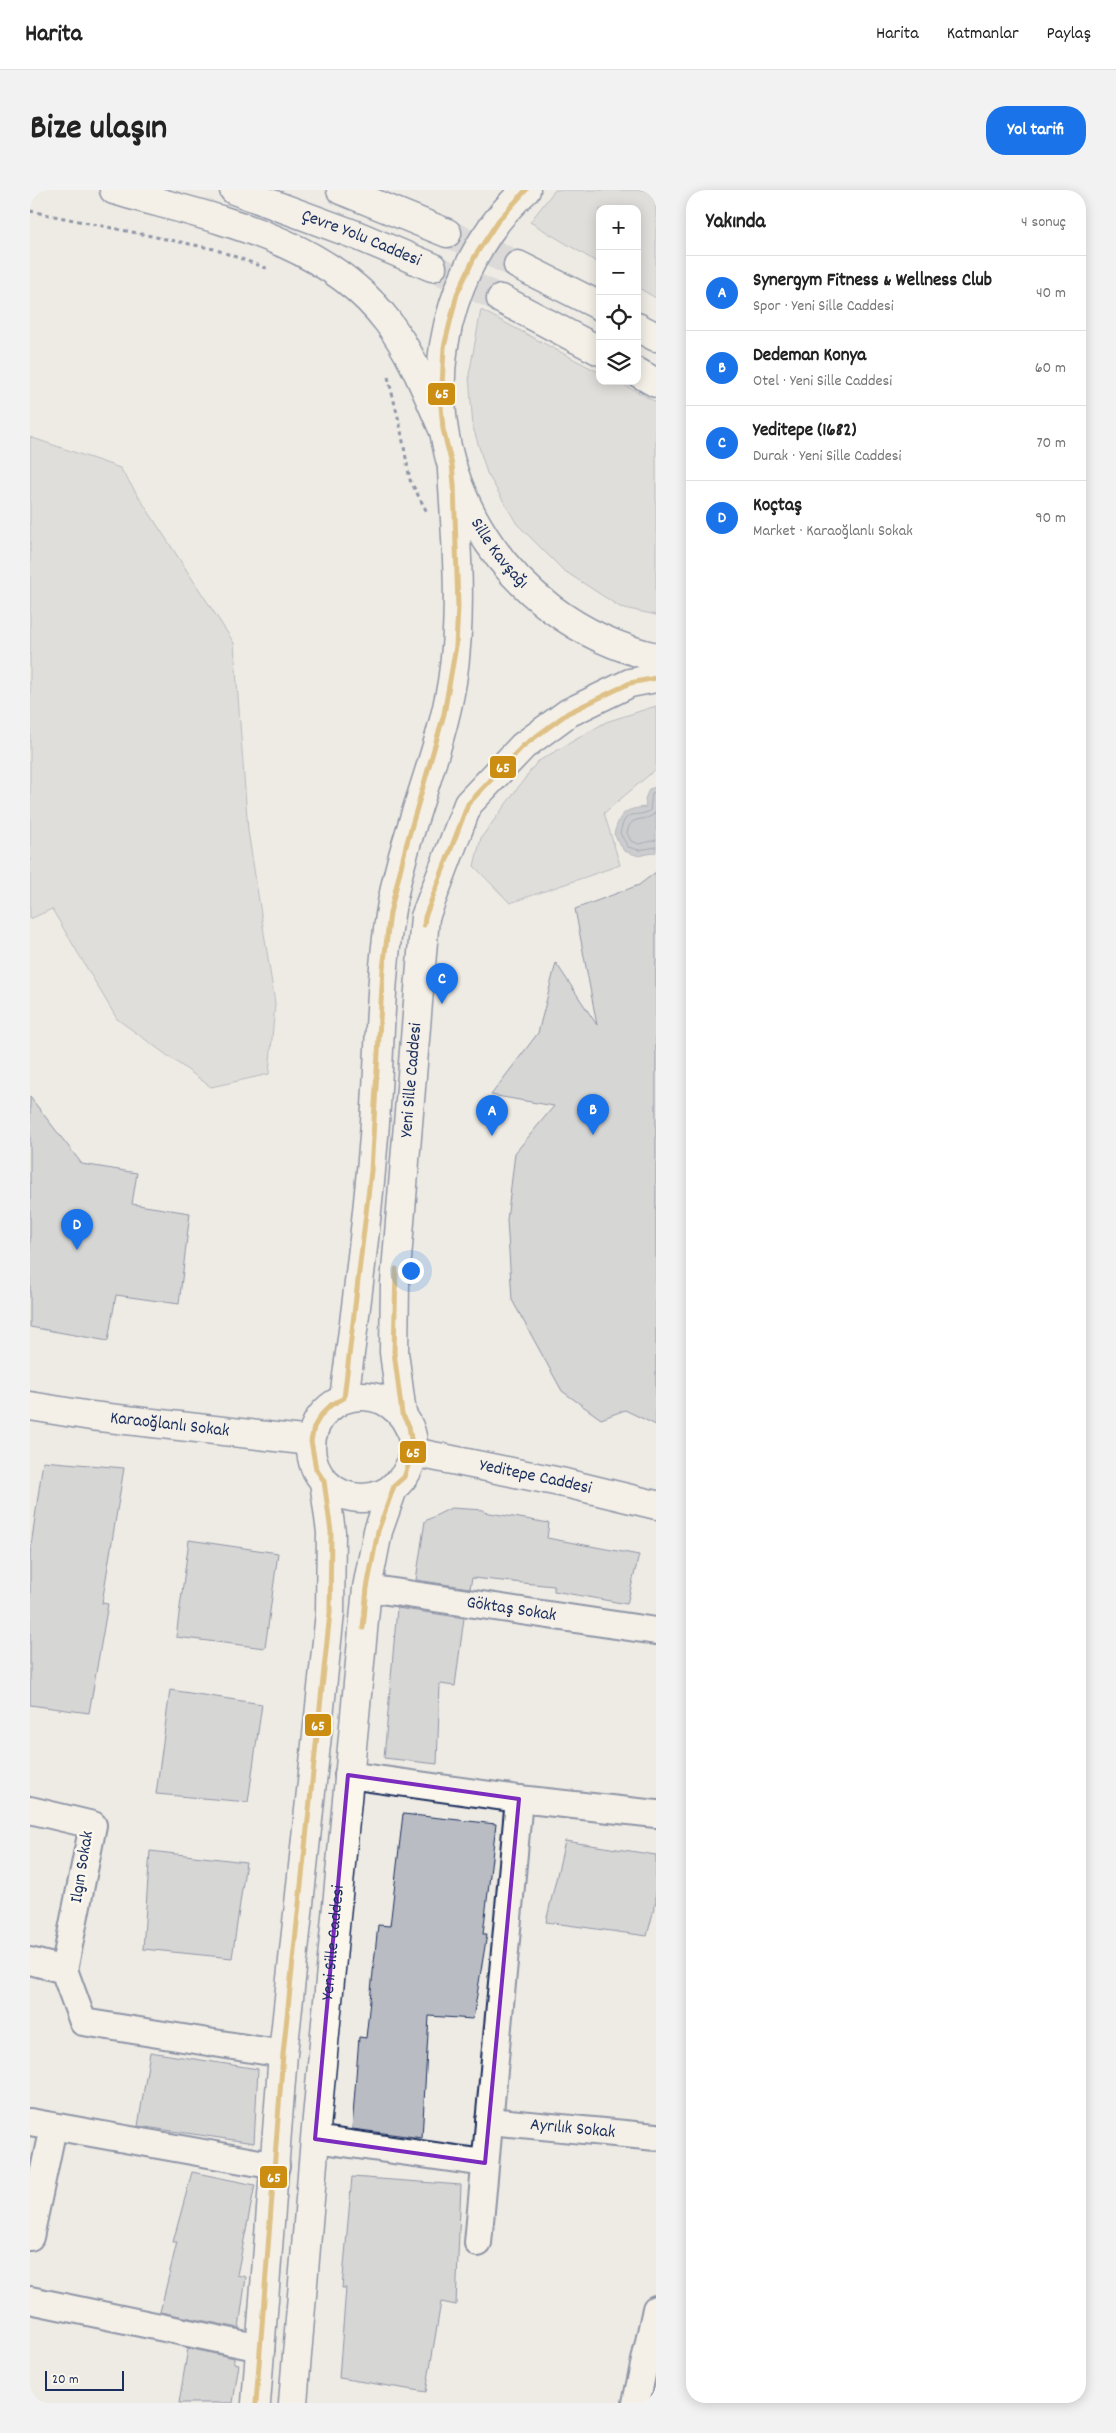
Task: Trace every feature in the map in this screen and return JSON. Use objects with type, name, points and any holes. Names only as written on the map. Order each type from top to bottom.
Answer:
[{"type":"main road","points":[[114,190],[229,224],[280,242],[322,262],[343,277],[356,287],[388,322],[414,364],[443,429]]},
{"type":"main road","name":"Çevre Yolu Caddesi","points":[[234,190],[356,235],[432,268]]},
{"type":"main road","points":[[341,190],[446,233]]},
{"type":"main road","name":"Sille Kavşağı","points":[[526,190],[492,228],[468,269],[458,291],[446,336],[440,382],[443,429],[452,466],[459,487],[478,528],[504,564],[530,591],[553,610],[591,634],[625,648],[656,657]]},
{"type":"main road","points":[[518,265],[596,304]]},
{"type":"main road","points":[[501,299],[596,349]]},
{"type":"main road","points":[[641,329],[656,337]]},
{"type":"main road","points":[[641,374],[656,383]]},
{"type":"main road","name":"Yeni Sille Caddesi","points":[[344,1398],[374,1136],[386,945],[394,893],[411,824],[444,719],[452,683],[458,605],[452,466]]},
{"type":"main road","name":"Yeni Sille Caddesi","points":[[402,1414],[394,1352],[395,1283],[425,917],[468,804],[523,746],[568,713],[630,683],[656,678]]},
{"type":"main road","points":[[256,2403],[276,2166],[283,2054],[330,1613],[331,1532],[324,1482],[316,1469],[311,1441],[314,1427],[322,1415],[331,1405],[344,1398],[359,1395],[375,1397],[390,1403],[402,1414],[409,1426],[413,1452],[410,1465],[404,1477],[394,1486],[381,1494],[366,1498],[350,1496],[324,1482]]},
{"type":"main road","name":"Karaoğlanlı Sokak","points":[[30,1406],[91,1416],[311,1441]]},
{"type":"main road","name":"Yeditepe Caddesi","points":[[413,1452],[565,1483],[656,1505]]},
{"type":"main road","name":"Yeni Sille Caddesi","points":[[293,2403],[315,2139],[366,1588],[378,1531],[394,1486]]},
{"type":"street","name":"Göktaş Sokak","points":[[366,1588],[656,1631]]},
{"type":"street","points":[[348,1775],[519,1799],[656,1814]]},
{"type":"street","points":[[478,2243],[519,1799]]},
{"type":"street","name":"Ilgın Sokak","points":[[30,1810],[93,1825],[64,1970]]},
{"type":"street","points":[[30,1962],[64,1970],[83,2022],[283,2054]]},
{"type":"street","name":"Ayrılık Sokak","points":[[489,2121],[656,2137]]},
{"type":"street","points":[[30,2237],[42,2125],[276,2166]]},
{"type":"street","points":[[315,2139],[485,2163]]},
{"type":"street","points":[[30,2300],[261,2348]]},
{"type":"street","points":[[643,2396],[656,2309]]},
{"type":"path","points":[[30,211],[214,249],[276,272]]},
{"type":"path","points":[[386,370],[400,425],[410,480],[424,509],[456,545]]},
{"type":"highlighted area","points":[[348,1775],[519,1799],[485,2163],[315,2139]]},
{"type":"shaded area","points":[[555,190],[656,190],[656,298],[641,289],[641,205],[596,205],[596,262],[530,222]]},
{"type":"shaded area","points":[[481,310],[596,371],[596,385],[624,385],[656,402],[656,615],[620,607],[563,570],[517,524],[487,473],[473,427],[469,375]]},
{"type":"shaded area","points":[[30,437],[120,468],[234,643],[248,831],[275,1003],[269,1074],[211,1087],[117,1019],[52,909],[30,919]]},
{"type":"shaded area","points":[[656,706],[656,769],[604,813],[620,865],[510,903],[474,866],[481,838],[537,762],[606,722]]},
{"type":"water","points":[[656,787],[656,852],[639,856],[624,851],[614,834],[618,821],[628,811],[646,807],[645,799],[649,789]]},
{"type":"building","points":[[656,872],[656,1425],[625,1410],[601,1419],[562,1391],[512,1300],[507,1220],[515,1153],[554,1106],[491,1095],[538,1033],[556,963],[597,1025],[575,909],[639,885]]},
{"type":"building","points":[[30,1097],[82,1164],[137,1173],[132,1204],[190,1213],[179,1304],[116,1295],[108,1341],[30,1327]]},
{"type":"building","points":[[43,1461],[124,1468],[102,1603],[108,1604],[89,1713],[30,1705],[30,1553]]},
{"type":"building","points":[[451,1508],[484,1510],[484,1512],[549,1523],[547,1538],[639,1555],[627,1604],[554,1591],[554,1586],[472,1578],[470,1588],[416,1580],[425,1521]]},
{"type":"building","points":[[189,1540],[278,1553],[265,1648],[176,1637]]},
{"type":"building","points":[[397,1608],[464,1618],[455,1686],[440,1684],[437,1764],[384,1758]]},
{"type":"building","points":[[170,1690],[262,1704],[248,1802],[156,1794]]},
{"type":"building","points":[[403,1814],[496,1824],[483,1934],[487,1934],[473,2019],[429,2016],[422,2138],[352,2129],[359,2037],[366,2038],[378,1925],[390,1926]]},
{"type":"building","points":[[565,1841],[656,1855],[656,1901],[647,1936],[546,1922]]},
{"type":"building","points":[[150,1851],[246,1862],[232,1958],[143,1949]]},
{"type":"building","points":[[150,2052],[258,2069],[254,2143],[138,2126]]},
{"type":"building","points":[[192,2172],[255,2185],[237,2275],[246,2277],[239,2328],[160,2312],[177,2242],[173,2242]]},
{"type":"building","points":[[352,2177],[461,2185],[456,2305],[441,2302],[426,2392],[339,2378],[346,2288],[342,2288]]},
{"type":"building","points":[[188,2348],[234,2358],[234,2363],[239,2364],[233,2403],[179,2403]]},
{"type":"tunnel","points":[[447,233],[518,265]]},
{"type":"tunnel","points":[[432,267],[501,299]]},
{"type":"transit line","name":"65","points":[[256,2403],[283,2054],[330,1613],[331,1532],[324,1481],[316,1469],[311,1441],[314,1427],[321,1415],[331,1405],[344,1398],[371,1171],[383,969],[390,913],[406,846],[444,714],[456,646],[458,607],[454,484],[452,465],[443,429],[441,406],[444,347],[457,294],[475,256],[498,221],[526,190]]},
{"type":"transit line","name":"65","points":[[424,925],[425,917],[468,804],[523,746],[568,713],[630,683],[656,678]]},
{"type":"transit line","name":"65","points":[[363,1628],[367,1588],[378,1531],[394,1486],[404,1477],[413,1452],[409,1426],[402,1414],[394,1352],[396,1269]]},
{"type":"place","name":"Yeditepe (1682)","points":[[442,1004]]},
{"type":"place","name":"Dedeman Konya","points":[[593,1135]]},
{"type":"place","name":"Synergym Fitness & Wellness Club","points":[[492,1136]]},
{"type":"place","name":"Koçtaş","points":[[77,1250]]}]
